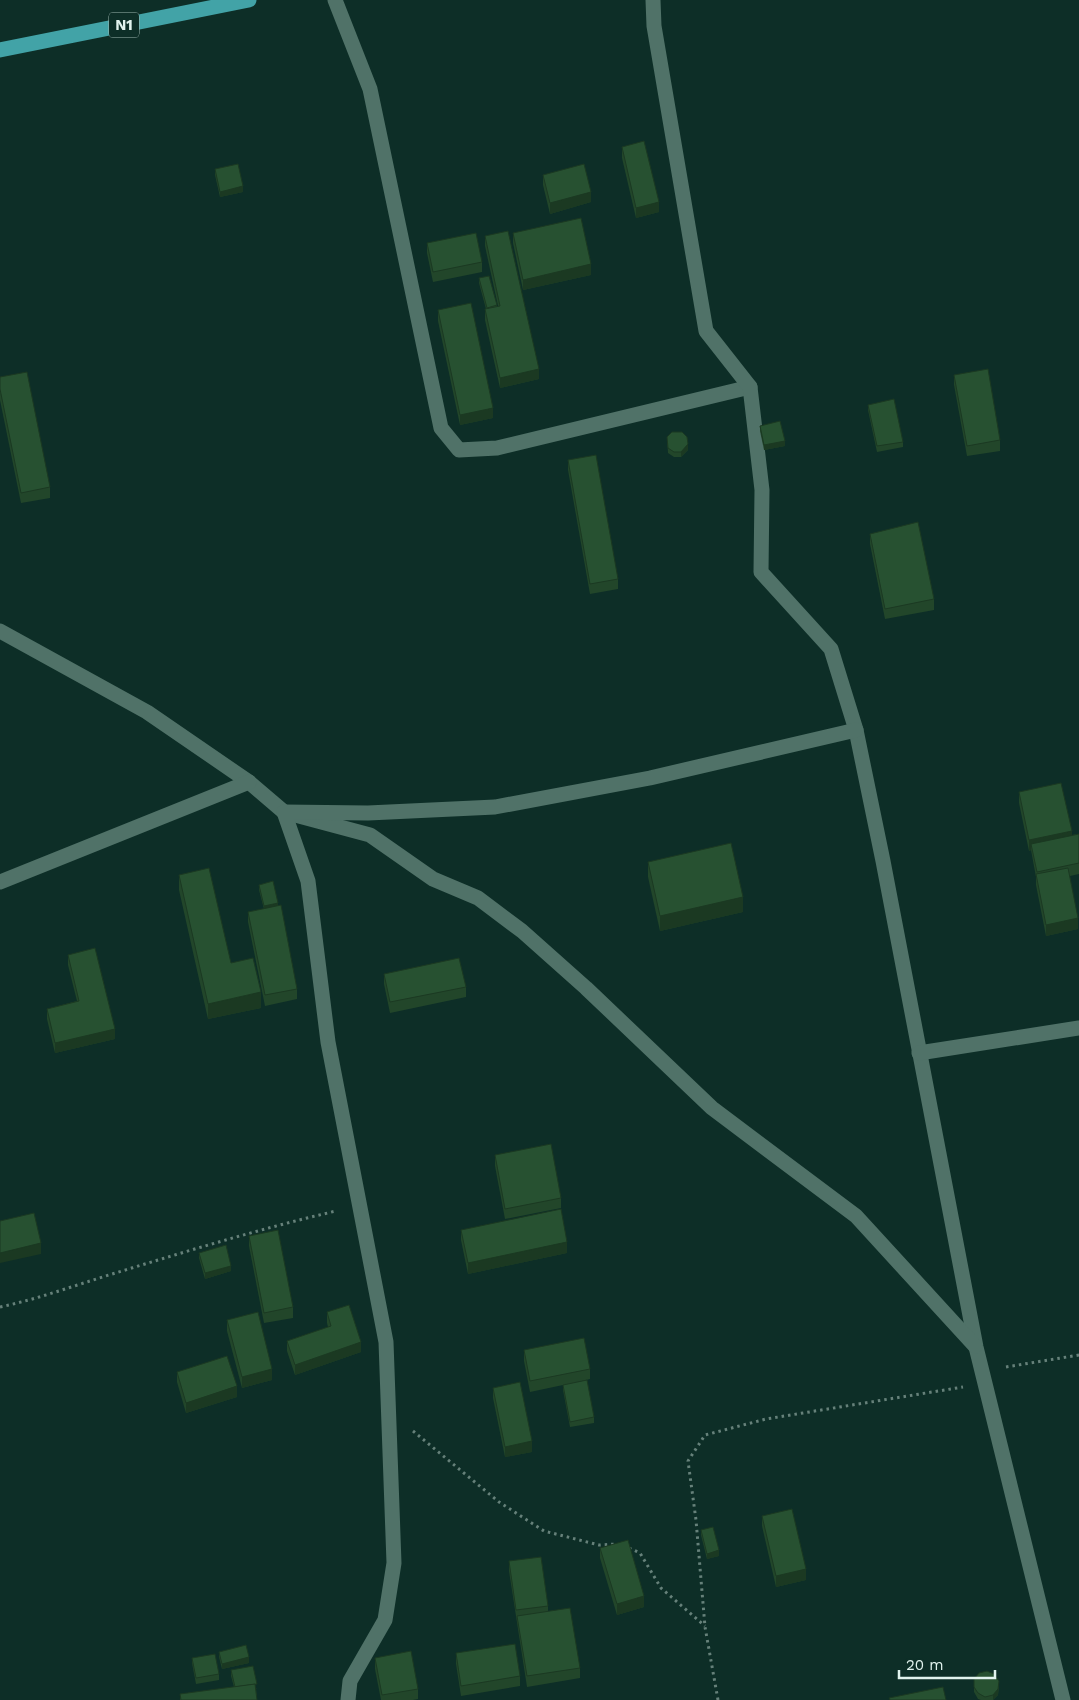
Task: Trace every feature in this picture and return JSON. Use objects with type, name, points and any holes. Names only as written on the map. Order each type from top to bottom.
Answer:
[{"type":"highway","name":"N1","points":[[0,50],[217,3],[249,0]]},
{"type":"street","points":[[335,0],[370,88],[441,428],[459,450],[497,448],[750,387]]},
{"type":"street","points":[[653,0],[654,26],[706,331],[750,387],[762,490],[760,572],[831,649],[856,730],[976,1347],[1064,1700]]},
{"type":"street","points":[[0,631],[147,712],[249,782],[284,812],[370,835],[433,879],[478,898],[522,931],[712,1108],[856,1216],[976,1347]]},
{"type":"street","points":[[284,812],[368,813],[495,808],[650,778],[856,730]]},
{"type":"street","points":[[0,882],[249,782]]},
{"type":"street","points":[[284,812],[308,881],[328,1042],[386,1342],[394,1563],[385,1620],[350,1681],[348,1700]]},
{"type":"street","points":[[919,1053],[1079,1028]]},
{"type":"path","points":[[0,1307],[31,1300],[287,1222],[360,1206]]},
{"type":"path","points":[[718,1700],[705,1627],[696,1520],[688,1461],[706,1435],[766,1419],[984,1378],[1079,1355]]},
{"type":"path","points":[[389,1409],[445,1459],[499,1502],[544,1532],[598,1545],[622,1544],[640,1553],[661,1588],[705,1627]]},
{"type":"building","points":[[644,141],[659,202],[636,208],[622,147]]},
{"type":"building","points":[[238,164],[243,186],[220,192],[215,169]]},
{"type":"building","points":[[584,164],[591,192],[550,203],[543,175]]},
{"type":"building","points":[[581,218],[591,264],[523,280],[513,233]]},
{"type":"building","points":[[508,231],[539,369],[500,378],[485,309],[500,306],[485,236]]},
{"type":"building","points":[[476,233],[482,262],[433,272],[427,243]]},
{"type":"building","points":[[489,276],[497,305],[487,308],[479,278]]},
{"type":"building","points":[[471,303],[493,408],[460,415],[438,310]]},
{"type":"building","points":[[988,369],[1000,440],[967,446],[954,375]]},
{"type":"building","points":[[27,372],[50,487],[21,493],[0,389],[0,377]]},
{"type":"building","points":[[894,399],[903,442],[877,446],[868,405]]},
{"type":"building","points":[[780,421],[785,441],[764,445],[760,426]]},
{"type":"building","points":[[672,432],[682,432],[687,437],[688,444],[681,452],[674,452],[668,448],[667,437]]},
{"type":"building","points":[[596,455],[618,579],[590,584],[568,460]]},
{"type":"building","points":[[918,522],[934,599],[885,609],[870,534]]},
{"type":"building","points":[[1061,783],[1072,831],[1029,840],[1019,792]]},
{"type":"building","points":[[1079,834],[1079,863],[1037,872],[1031,844]]},
{"type":"building","points":[[731,843],[743,897],[660,916],[648,862]]},
{"type":"building","points":[[209,868],[231,963],[253,958],[261,992],[208,1004],[179,875]]},
{"type":"building","points":[[1068,868],[1078,918],[1046,925],[1036,874]]},
{"type":"building","points":[[273,881],[278,903],[264,906],[259,885]]},
{"type":"building","points":[[281,905],[297,989],[265,995],[248,912]]},
{"type":"building","points":[[95,948],[115,1029],[55,1043],[47,1009],[79,1001],[68,955]]},
{"type":"building","points":[[459,958],[466,987],[390,1002],[384,974]]},
{"type":"building","points":[[551,1144],[561,1198],[505,1209],[495,1155]]},
{"type":"building","points":[[561,1209],[567,1242],[468,1263],[461,1230]]},
{"type":"building","points":[[34,1213],[41,1243],[0,1253],[0,1221]]},
{"type":"building","points":[[278,1230],[293,1307],[264,1313],[249,1236]]},
{"type":"building","points":[[226,1245],[231,1266],[205,1273],[199,1253]]},
{"type":"building","points":[[349,1305],[361,1342],[295,1365],[287,1341],[331,1326],[327,1312]]},
{"type":"building","points":[[258,1312],[272,1369],[242,1377],[227,1320]]},
{"type":"building","points":[[584,1338],[590,1369],[530,1381],[524,1350]]},
{"type":"building","points":[[227,1356],[237,1386],[186,1403],[177,1372]]},
{"type":"building","points":[[587,1380],[594,1417],[570,1422],[563,1385]]},
{"type":"building","points":[[520,1382],[532,1441],[505,1447],[493,1388]]},
{"type":"building","points":[[792,1509],[806,1569],[776,1576],[762,1516]]},
{"type":"building","points":[[713,1527],[719,1550],[707,1554],[701,1530]]},
{"type":"building","points":[[628,1540],[644,1596],[617,1604],[600,1548]]},
{"type":"building","points":[[541,1557],[548,1606],[516,1610],[509,1561]]},
{"type":"building","points":[[570,1608],[580,1668],[527,1676],[517,1616]]},
{"type":"building","points":[[515,1644],[520,1676],[461,1686],[456,1653]]},
{"type":"building","points":[[246,1645],[249,1657],[222,1664],[219,1652]]},
{"type":"building","points":[[411,1651],[418,1689],[382,1695],[375,1658]]},
{"type":"building","points":[[215,1654],[219,1674],[196,1678],[192,1658]]},
{"type":"building","points":[[253,1666],[257,1684],[235,1687],[231,1670]]},
{"type":"building","points":[[987,1671],[994,1674],[999,1681],[998,1689],[993,1695],[985,1697],[978,1693],[974,1687],[974,1679],[979,1673]]},
{"type":"building","points":[[255,1684],[257,1700],[181,1700],[180,1694]]},
{"type":"building","points":[[943,1687],[946,1700],[890,1700],[889,1698]]}]
